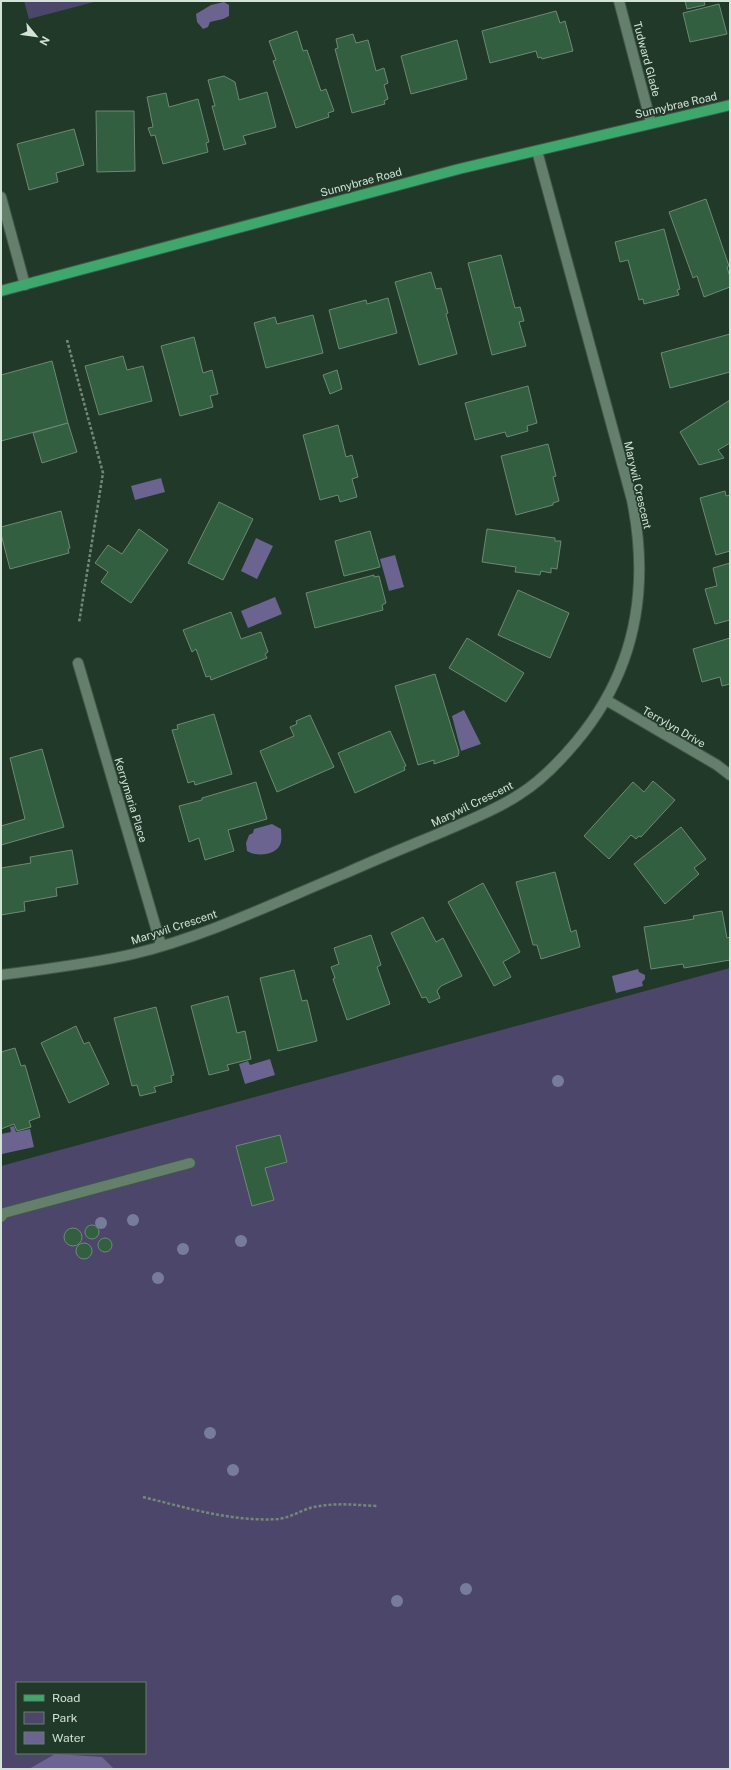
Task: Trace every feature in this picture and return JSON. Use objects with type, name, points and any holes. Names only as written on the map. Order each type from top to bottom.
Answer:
[{"type":"main road","name":"Sunnybrae Road","points":[[1,291],[459,169],[730,105]]},
{"type":"street","name":"Tudward Glade","points":[[620,1],[651,123]]},
{"type":"street","name":"Marywil Crescent","points":[[1,975],[104,960],[135,953],[208,931],[473,819],[521,794],[544,776],[565,755],[587,729],[606,700],[621,668],[633,628],[640,586],[639,540],[632,500],[537,151]]},
{"type":"street","points":[[1,197],[5,224],[25,285]]},
{"type":"street","name":"Kerrymaria Place","points":[[78,663],[161,945]]},
{"type":"street","name":"Terrylyn Drive","points":[[606,700],[717,765],[730,775]]},
{"type":"street","points":[[1,1217],[4,1213],[190,1162]]},
{"type":"path","points":[[67,340],[103,473],[79,623]]},
{"type":"path","points":[[143,1497],[227,1517],[251,1519],[280,1518],[310,1508],[334,1504],[377,1506]]},
{"type":"green space","points":[[24,1],[98,1],[29,19]]},
{"type":"green space","points":[[730,968],[730,1769],[1,1769],[1,1166]]},
{"type":"shaded area","points":[[55,1754],[102,1757],[114,1769],[29,1769]]},
{"type":"water","points":[[224,2],[229,5],[229,16],[210,22],[208,27],[203,29],[197,22],[196,14],[211,5]]},
{"type":"water","points":[[161,478],[165,492],[135,500],[131,486]]},
{"type":"water","points":[[256,538],[273,546],[257,579],[241,571]]},
{"type":"water","points":[[395,555],[404,587],[389,591],[380,559]]},
{"type":"water","points":[[275,597],[282,614],[248,628],[241,611]]},
{"type":"water","points":[[464,710],[481,744],[461,751],[452,716]]},
{"type":"water","points":[[272,824],[281,829],[281,840],[279,847],[271,853],[266,854],[256,854],[247,851],[246,843],[249,835],[253,833],[254,829]]},
{"type":"water","points":[[638,969],[639,972],[645,975],[645,979],[642,982],[643,986],[616,993],[612,976]]},
{"type":"water","points":[[270,1059],[275,1075],[245,1084],[239,1064],[248,1061],[250,1065]]},
{"type":"water","points":[[14,1126],[16,1132],[30,1129],[34,1147],[2,1154],[1,1134],[11,1132],[10,1127]]},
{"type":"building","points":[[685,1],[704,1],[705,5],[687,9]]},
{"type":"building","points":[[719,4],[727,34],[690,42],[683,13]]},
{"type":"building","points":[[556,11],[560,23],[565,21],[573,51],[542,59],[541,57],[538,58],[536,51],[490,63],[482,31]]},
{"type":"building","points":[[297,31],[303,51],[307,50],[321,91],[326,89],[334,111],[328,113],[329,117],[296,128],[273,61],[276,60],[269,41]]},
{"type":"building","points":[[353,34],[356,43],[368,40],[376,71],[384,68],[388,83],[384,85],[388,99],[384,101],[385,104],[352,113],[335,49],[338,48],[336,39]]},
{"type":"building","points":[[457,40],[467,79],[411,94],[401,56]]},
{"type":"building","points":[[224,76],[235,82],[239,100],[267,92],[276,127],[243,136],[246,144],[224,150],[212,106],[215,106],[208,80]]},
{"type":"building","points":[[166,93],[169,107],[198,99],[209,142],[206,143],[208,152],[163,164],[155,135],[151,136],[148,128],[153,127],[147,97]]},
{"type":"building","points":[[96,111],[134,111],[135,171],[97,172]]},
{"type":"building","points":[[74,129],[84,165],[56,173],[58,182],[29,190],[17,144]]},
{"type":"building","points":[[706,199],[729,266],[727,267],[730,277],[730,287],[704,297],[697,276],[693,278],[669,212]]},
{"type":"building","points":[[664,229],[680,289],[677,290],[679,295],[644,304],[643,299],[639,300],[628,260],[620,262],[615,242]]},
{"type":"building","points":[[501,255],[515,308],[520,307],[524,321],[519,322],[526,346],[492,355],[468,263]]},
{"type":"building","points":[[431,272],[436,289],[441,288],[448,313],[446,314],[457,354],[419,365],[395,282]]},
{"type":"building","points":[[388,298],[397,333],[339,349],[329,310],[366,300],[367,304]]},
{"type":"building","points":[[313,315],[323,353],[266,368],[254,323],[275,317],[277,324]]},
{"type":"building","points":[[730,334],[730,372],[670,388],[661,353]]},
{"type":"building","points":[[194,337],[203,373],[212,370],[218,394],[210,396],[213,407],[180,416],[161,346]]},
{"type":"building","points":[[123,356],[127,370],[143,366],[152,401],[99,415],[85,366]]},
{"type":"building","points":[[52,361],[68,423],[1,441],[1,375]]},
{"type":"building","points":[[337,370],[342,389],[330,394],[323,375]]},
{"type":"building","points":[[528,386],[537,423],[527,426],[528,431],[507,437],[505,432],[475,440],[465,403]]},
{"type":"building","points":[[730,400],[730,443],[718,450],[724,458],[699,465],[680,432]]},
{"type":"building","points":[[68,423],[77,452],[42,463],[33,433]]},
{"type":"building","points":[[338,425],[346,457],[352,455],[358,477],[352,479],[357,497],[340,502],[338,495],[320,500],[303,435]]},
{"type":"building","points":[[548,444],[556,476],[553,477],[559,501],[553,503],[553,505],[516,515],[501,456]]},
{"type":"building","points":[[725,491],[726,496],[730,495],[730,551],[716,555],[700,498]]},
{"type":"building","points":[[219,502],[253,519],[223,580],[188,563]]},
{"type":"building","points":[[61,511],[70,548],[68,549],[69,553],[10,569],[1,534],[1,527]]},
{"type":"building","points":[[139,529],[168,550],[131,603],[101,582],[108,572],[95,563],[108,545],[122,554]]},
{"type":"building","points":[[487,529],[555,538],[555,541],[561,541],[557,569],[551,568],[551,573],[541,571],[540,575],[515,572],[516,567],[482,562]]},
{"type":"building","points":[[370,531],[380,567],[344,576],[335,541]]},
{"type":"building","points":[[730,563],[730,620],[715,624],[705,589],[717,586],[713,568]]},
{"type":"building","points":[[374,575],[374,577],[379,576],[386,603],[382,605],[383,610],[315,628],[306,593]]},
{"type":"building","points":[[518,590],[569,613],[550,658],[498,635]]},
{"type":"building","points":[[231,612],[241,639],[261,632],[268,652],[265,654],[267,658],[211,680],[210,676],[206,677],[196,649],[192,652],[183,630]]},
{"type":"building","points":[[467,638],[524,673],[506,702],[449,668]]},
{"type":"building","points":[[730,638],[730,684],[722,686],[720,677],[702,682],[693,649]]},
{"type":"building","points":[[435,674],[459,752],[458,756],[434,764],[434,760],[418,765],[395,686]]},
{"type":"building","points":[[214,714],[232,774],[195,785],[194,781],[188,783],[172,730],[178,729],[177,725]]},
{"type":"building","points":[[310,715],[334,767],[277,792],[260,751],[294,736],[290,727],[297,724],[296,721]]},
{"type":"building","points":[[390,731],[406,766],[404,767],[405,770],[355,793],[338,753]]},
{"type":"building","points":[[42,749],[64,827],[1,845],[1,826],[25,819],[10,758]]},
{"type":"building","points":[[653,781],[675,800],[641,837],[639,836],[636,839],[631,835],[609,859],[584,836],[633,782],[644,792]]},
{"type":"building","points":[[256,782],[267,819],[228,830],[234,851],[205,860],[199,838],[189,842],[179,806]]},
{"type":"building","points":[[681,827],[706,859],[694,868],[699,874],[665,904],[634,864]]},
{"type":"building","points":[[72,850],[78,884],[56,888],[57,896],[24,902],[25,911],[1,915],[1,868],[31,863],[30,857]]},
{"type":"building","points":[[555,872],[571,932],[576,930],[580,947],[541,959],[537,945],[533,945],[516,882]]},
{"type":"building","points":[[483,883],[520,952],[503,962],[511,977],[494,986],[448,902]]},
{"type":"building","points":[[722,911],[727,938],[730,937],[730,960],[684,968],[683,964],[651,969],[644,927],[694,919],[693,916]]},
{"type":"building","points":[[423,917],[436,942],[443,938],[462,976],[441,986],[437,991],[440,998],[429,1003],[426,997],[422,998],[391,933]]},
{"type":"building","points":[[371,935],[381,965],[377,967],[390,1004],[347,1020],[333,979],[335,978],[331,967],[339,964],[334,948]]},
{"type":"building","points":[[294,970],[302,1001],[307,1000],[317,1041],[278,1051],[260,978]]},
{"type":"building","points":[[228,996],[237,1033],[245,1031],[251,1059],[227,1065],[229,1070],[209,1075],[191,1006]]},
{"type":"building","points":[[156,1007],[174,1075],[171,1076],[172,1082],[154,1087],[156,1092],[140,1096],[137,1085],[132,1086],[114,1018]]},
{"type":"building","points":[[76,1026],[84,1044],[89,1042],[109,1084],[69,1103],[41,1043]]},
{"type":"building","points":[[15,1048],[21,1066],[25,1065],[40,1117],[29,1121],[31,1127],[17,1131],[14,1124],[1,1129],[1,1052]]},
{"type":"building","points":[[280,1135],[287,1162],[265,1168],[274,1200],[252,1206],[236,1146]]},
{"type":"building","points":[[92,1225],[97,1227],[99,1232],[97,1237],[92,1239],[87,1237],[85,1232],[87,1227]]},
{"type":"building","points":[[73,1228],[79,1231],[82,1237],[79,1243],[73,1246],[67,1243],[64,1237],[67,1231]]},
{"type":"building","points":[[102,1238],[108,1238],[112,1242],[112,1248],[108,1252],[102,1252],[98,1248],[98,1242]]},
{"type":"building","points":[[84,1243],[91,1248],[92,1251],[87,1258],[84,1259],[77,1254],[76,1251],[81,1244]]}]
